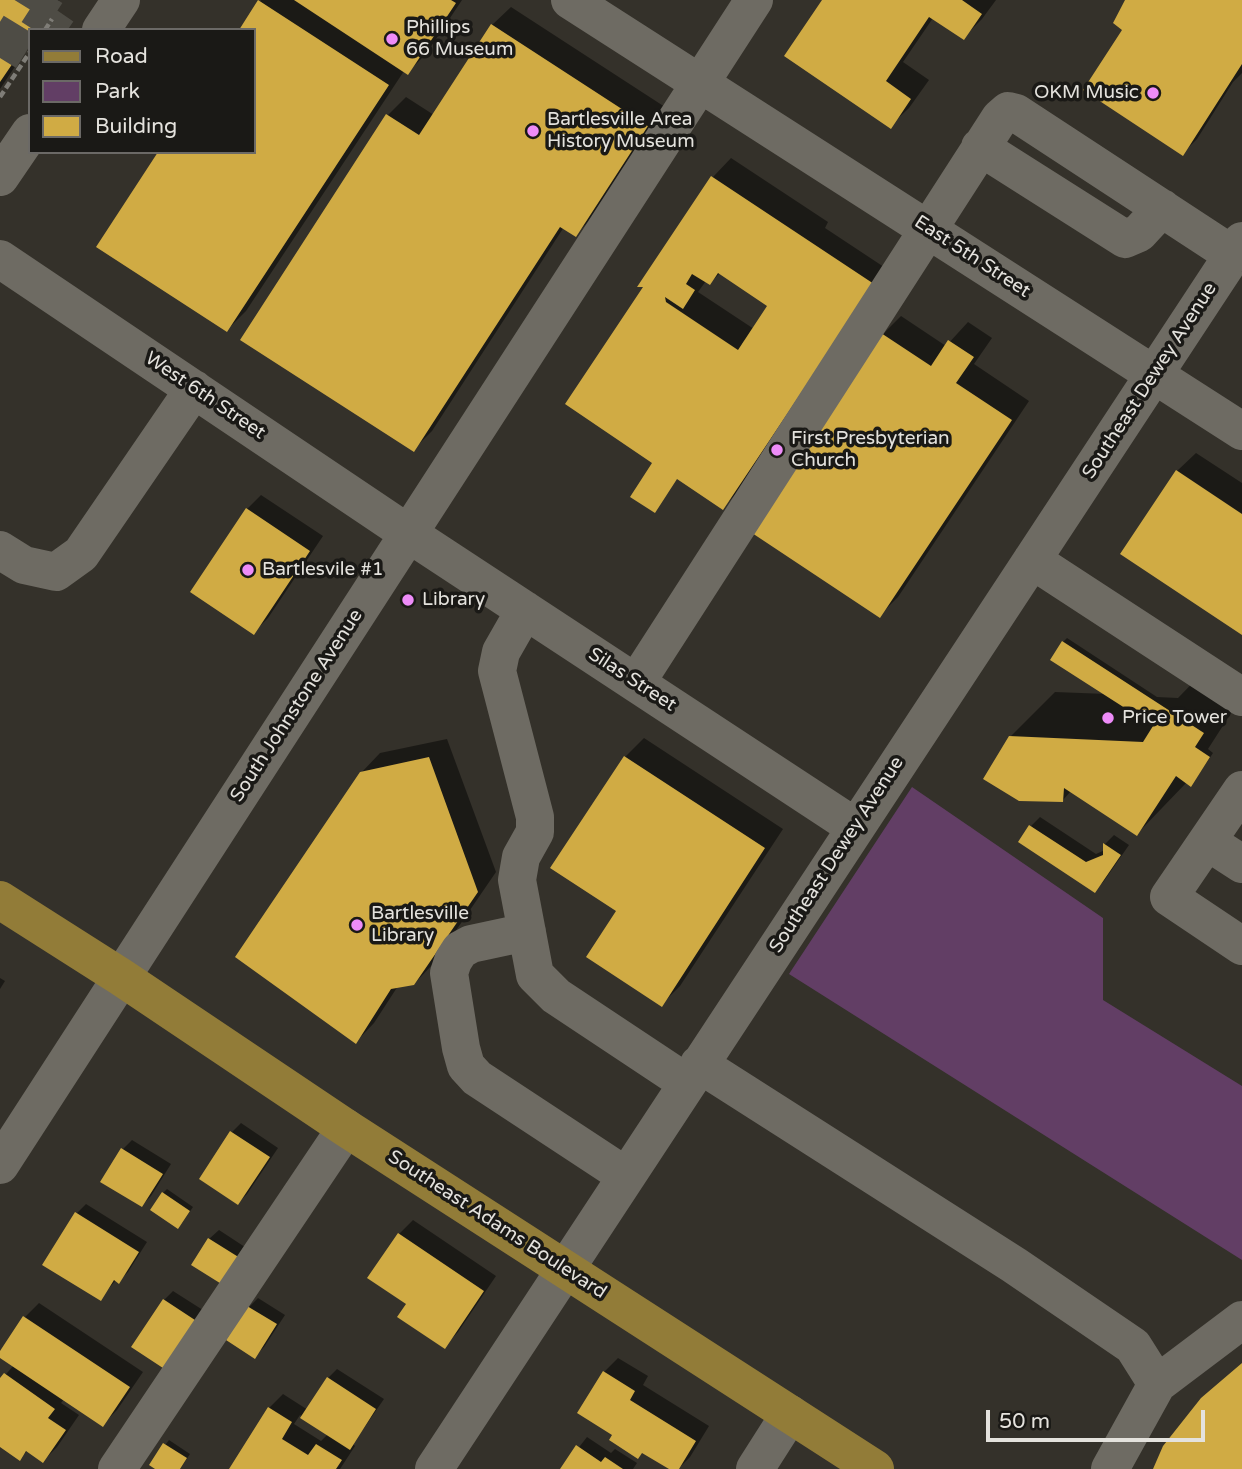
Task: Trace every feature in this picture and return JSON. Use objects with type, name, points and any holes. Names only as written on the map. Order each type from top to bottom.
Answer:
[{"type":"main road","name":"Southeast Adams Boulevard","points":[[0,900],[121,977],[346,1128],[875,1469]]},
{"type":"street","points":[[102,28],[121,0]]},
{"type":"street","name":"East 5th Street","points":[[570,0],[1242,431]]},
{"type":"street","name":"South Johnstone Avenue","points":[[0,1165],[754,0]]},
{"type":"street","points":[[636,683],[980,147],[1008,111],[1016,113],[1162,208],[1237,248]]},
{"type":"street","points":[[0,177],[28,137]]},
{"type":"street","points":[[980,147],[1125,239],[1139,233],[1162,208]]},
{"type":"street","name":"Southeast Dewey Avenue","points":[[434,1469],[1237,248]]},
{"type":"street","name":"West 6th Street","points":[[0,259],[409,534]]},
{"type":"street","points":[[0,550],[24,565],[56,572],[81,554],[194,389]]},
{"type":"street","name":"Silas Street","points":[[409,534],[855,827]]},
{"type":"street","points":[[1032,560],[1242,696]]},
{"type":"street","points":[[525,610],[501,652],[497,671],[535,817],[536,832],[521,857],[517,880],[535,975],[556,996],[693,1073],[1014,1265],[1133,1346],[1157,1384]]},
{"type":"street","points":[[1242,790],[1169,897],[1242,946]]},
{"type":"street","points":[[1208,842],[1242,864]]},
{"type":"street","points":[[527,932],[471,944],[460,950],[453,961],[449,973],[466,1066],[477,1079],[626,1176]]},
{"type":"street","points":[[117,1469],[346,1128]]},
{"type":"street","points":[[1110,1469],[1157,1384],[1242,1320]]},
{"type":"street","points":[[755,1469],[790,1414]]},
{"type":"path","points":[[46,28],[52,19]]},
{"type":"path","points":[[0,97],[28,55]]},
{"type":"green space","points":[[912,787],[1103,918],[1103,1000],[1242,1086],[1242,1260],[789,974]]},
{"type":"building","points":[[0,0],[55,0],[36,28],[28,28],[28,41],[0,82]]},
{"type":"building","points":[[258,0],[389,85],[227,332],[96,247],[157,154],[256,154],[256,28],[240,28]]},
{"type":"building","name":"Phillips 66 Museum","points":[[294,0],[451,0],[456,3],[408,75]]},
{"type":"building","points":[[822,0],[962,0],[982,14],[964,40],[929,17],[886,81],[911,99],[891,129],[784,56]]},
{"type":"building","points":[[1125,0],[1242,0],[1242,64],[1183,156],[1083,90],[1122,30],[1113,23]]},
{"type":"building","points":[[491,24],[648,126],[576,237],[560,227],[414,452],[240,340],[386,114],[419,135]]},
{"type":"building","points":[[711,176],[874,284],[723,510],[677,479],[655,513],[630,497],[652,463],[565,404],[643,287],[637,287]],"holes":[[[718,273],[767,306],[738,350],[666,302],[665,297],[683,309],[695,290],[686,284],[692,274],[710,285]]]},
{"type":"building","points":[[881,333],[931,366],[948,340],[974,357],[956,383],[1012,420],[880,618],[749,531]]},
{"type":"building","points":[[1176,470],[1242,514],[1242,635],[1120,554]]},
{"type":"building","points":[[246,508],[310,551],[254,635],[190,592]]},
{"type":"building","points":[[1062,641],[1204,733],[1195,747],[1210,757],[1191,787],[1176,776],[1137,836],[1064,788],[1063,802],[1019,801],[983,779],[1009,736],[1143,742],[1153,726],[1050,660]]},
{"type":"building","points":[[624,756],[765,848],[662,1007],[586,957],[616,911],[550,868]]},
{"type":"building","name":"Bartlesville Library","points":[[429,757],[478,892],[414,985],[391,989],[356,1044],[235,957],[360,772]]},
{"type":"building","points":[[1029,825],[1086,862],[1103,855],[1103,843],[1121,855],[1095,893],[1018,842]]},
{"type":"building","points":[[230,1131],[270,1157],[238,1205],[199,1179]]},
{"type":"building","points":[[121,1148],[163,1174],[142,1207],[100,1182]]},
{"type":"building","points":[[162,1192],[190,1211],[178,1229],[150,1210]]},
{"type":"building","points":[[75,1212],[139,1252],[119,1284],[114,1280],[101,1301],[42,1265]]},
{"type":"building","points":[[398,1233],[484,1291],[445,1349],[397,1317],[406,1304],[367,1278]]},
{"type":"building","points":[[208,1238],[240,1258],[223,1285],[191,1265]]},
{"type":"building","points":[[163,1299],[198,1322],[166,1370],[131,1347]]},
{"type":"building","points":[[247,1306],[277,1324],[255,1359],[226,1340]]},
{"type":"building","points":[[23,1316],[130,1387],[103,1427],[0,1358],[0,1351]]},
{"type":"building","points":[[1242,1363],[1242,1469],[1153,1469],[1163,1446],[1201,1398]]},
{"type":"building","points":[[603,1371],[635,1391],[630,1400],[696,1441],[679,1469],[669,1469],[642,1453],[638,1459],[609,1440],[612,1435],[577,1413]]},
{"type":"building","points":[[4,1373],[55,1409],[48,1418],[66,1430],[43,1463],[26,1451],[20,1461],[0,1447],[0,1378]]},
{"type":"building","points":[[327,1377],[376,1409],[350,1450],[300,1418]]},
{"type":"building","points":[[268,1407],[292,1422],[282,1439],[308,1455],[316,1444],[342,1460],[336,1469],[229,1469]]},
{"type":"building","points":[[163,1443],[187,1458],[180,1469],[155,1469],[149,1465]]},
{"type":"building","points":[[576,1445],[601,1462],[605,1457],[623,1469],[560,1469]]},
{"type":"tunnel","points":[[0,58],[32,6],[52,19],[65,0]]},
{"type":"place","name":"Phillips 66 Museum","points":[[392,39]]},
{"type":"place","name":"OKM Music","points":[[1153,93]]},
{"type":"place","name":"Bartlesville Area History Museum","points":[[533,131]]},
{"type":"place","name":"First Presbyterian Church","points":[[777,450]]},
{"type":"place","name":"Bartlesvile #1","points":[[248,570]]},
{"type":"place","name":"Library","points":[[408,600]]},
{"type":"place","name":"Price Tower","points":[[1108,718]]},
{"type":"place","name":"Bartlesville Library","points":[[357,925]]}]
